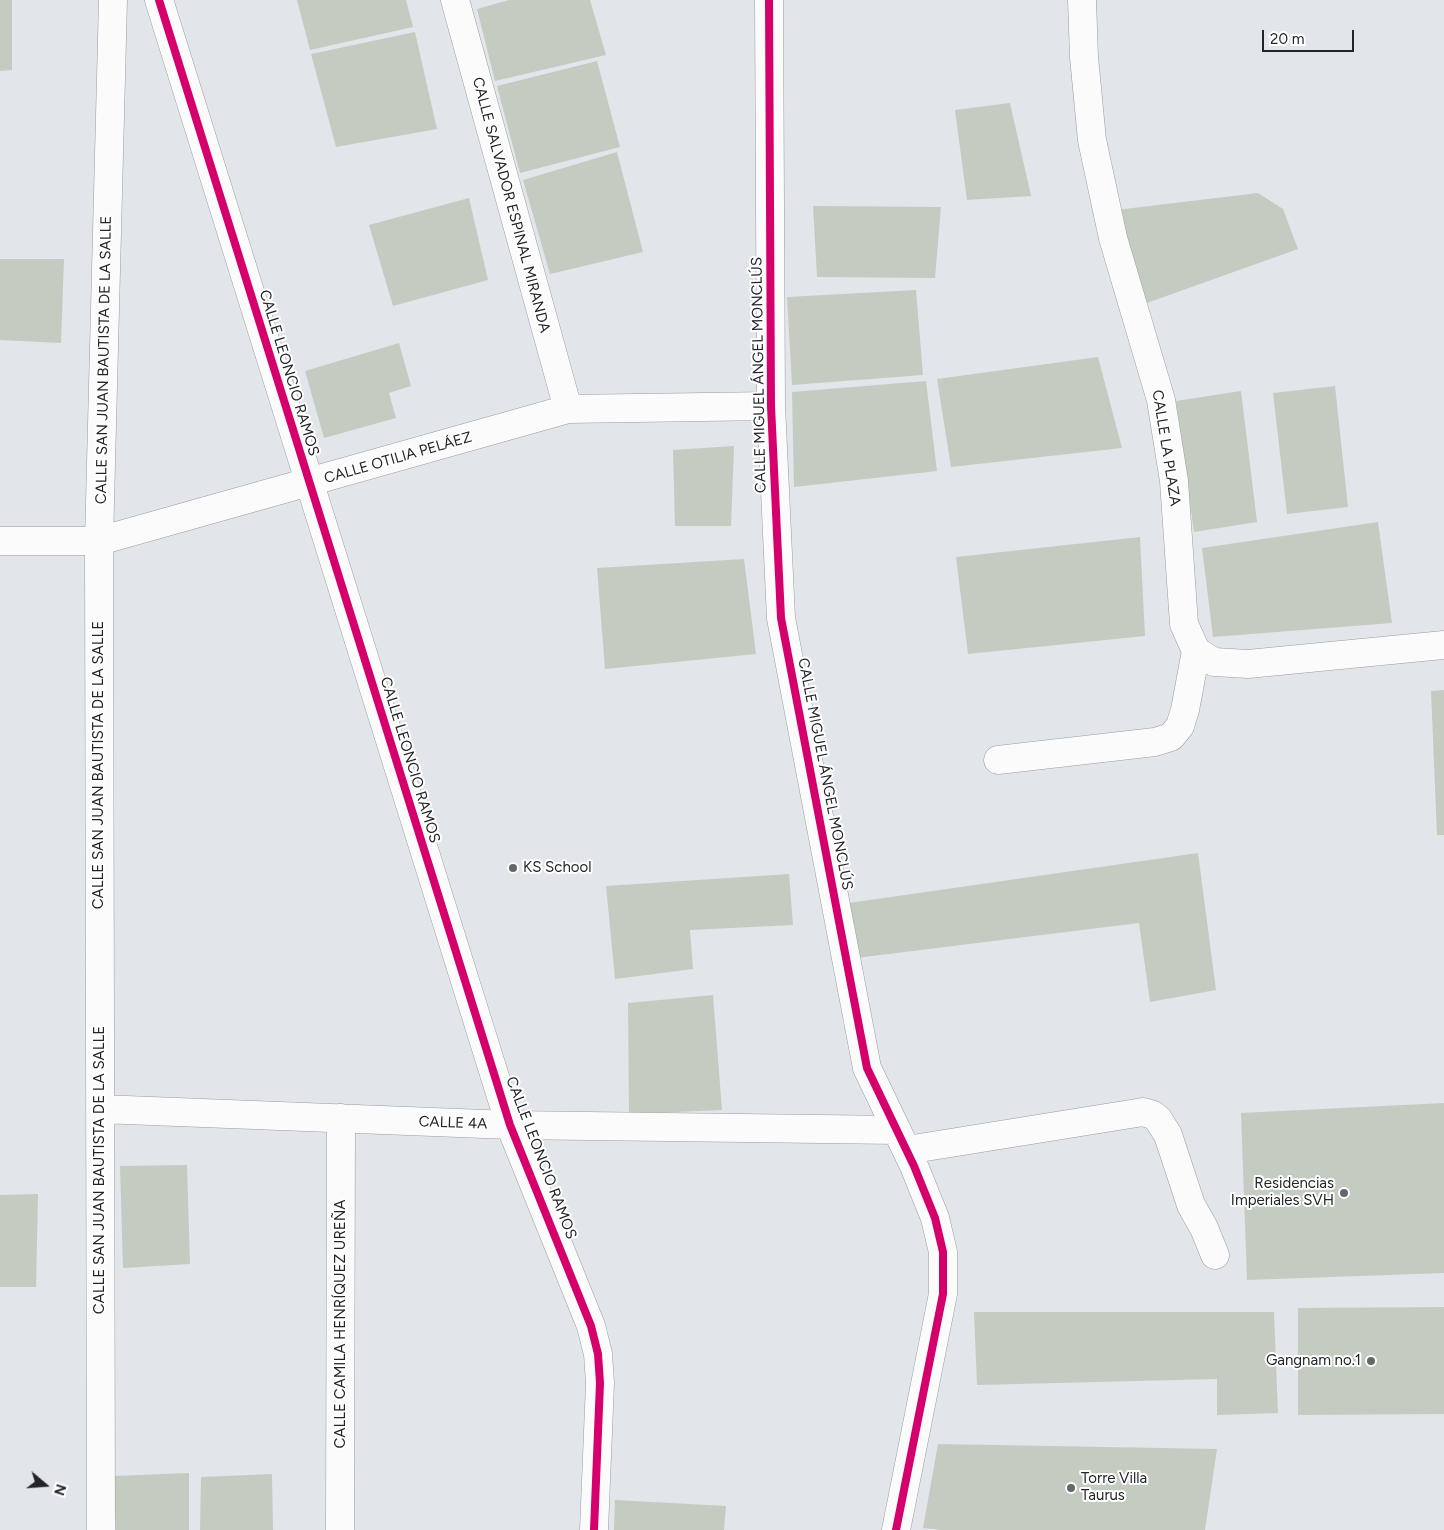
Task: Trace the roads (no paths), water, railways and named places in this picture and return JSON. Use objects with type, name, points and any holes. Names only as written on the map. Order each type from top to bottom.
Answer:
[{"type":"street","name":"CALLE SAN JUAN BAUTISTA DE LA SALLE","points":[[102,1530],[99,541],[113,0]]},
{"type":"street","name":"CALLE LEONCIO RAMOS","points":[[159,0],[510,1125],[591,1326],[598,1354],[600,1383],[594,1530]]},
{"type":"street","name":"CALLE SALVADOR ESPINAL MIRANDA","points":[[455,0],[568,409]]},
{"type":"street","name":"CALLE MIGUEL ÁNGEL MONCLÚS","points":[[769,0],[771,406],[781,618],[867,1068],[902,1140],[935,1218],[943,1252],[943,1294],[896,1530]]},
{"type":"street","name":"CALLE LA PLAZA","points":[[1082,0],[1084,57],[1092,140],[1113,238],[1161,400],[1174,481],[1184,624],[1196,651]]},
{"type":"street","name":"CALLE OTILIA PELÁEZ","points":[[0,541],[99,541],[568,409],[771,406]]},
{"type":"street","points":[[998,760],[1155,742],[1171,737],[1180,726],[1185,710],[1196,651],[1214,662],[1248,664],[1444,644]]},
{"type":"street","name":"CALLE 4A","points":[[100,1109],[902,1140],[1143,1112],[1153,1115],[1158,1119],[1168,1135],[1192,1205],[1215,1255]]},
{"type":"street","name":"CALLE CAMILA HENRÍQUEZ UREÑA","points":[[340,1530],[341,1118]]},
{"type":"place","name":"KS School","points":[[513,868]]},
{"type":"place","name":"Residencias Imperiales SVH","points":[[1344,1193]]},
{"type":"place","name":"Gangnam no.1","points":[[1371,1361]]},
{"type":"place","name":"Torre Villa Taurus","points":[[1071,1488]]}]
